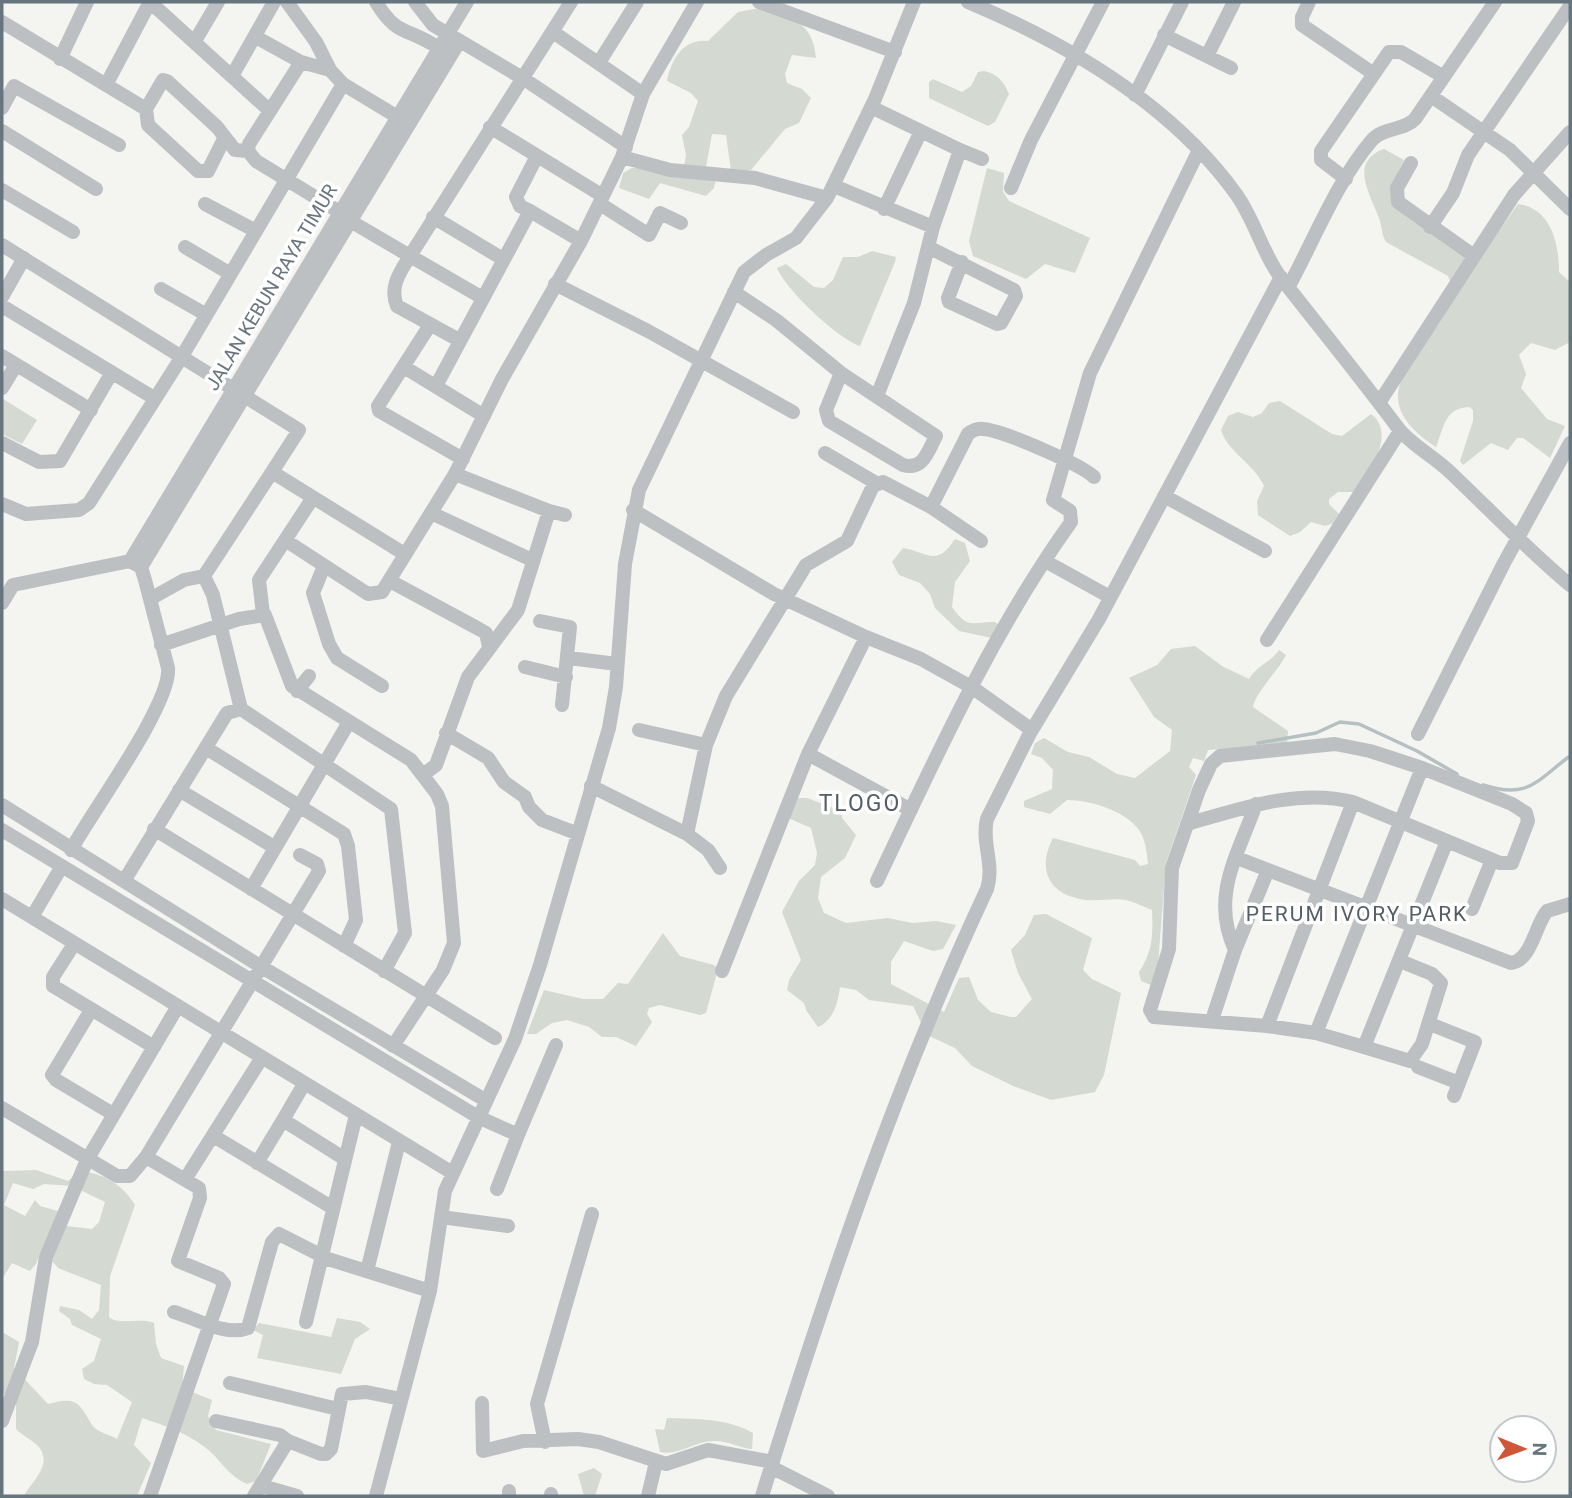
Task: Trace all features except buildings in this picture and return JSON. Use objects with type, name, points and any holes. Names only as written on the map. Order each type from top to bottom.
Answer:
[{"type":"street","points":[[60,59],[87,2]]},
{"type":"street","points":[[106,85],[150,2],[269,110]]},
{"type":"street","points":[[195,41],[218,2]]},
{"type":"street","points":[[232,76],[274,2]]},
{"type":"street","points":[[287,2],[316,42],[330,70],[343,84],[396,116]]},
{"type":"street","points":[[376,2],[398,31],[421,38],[437,47]]},
{"type":"street","points":[[415,2],[426,18],[445,33],[524,79],[626,155],[670,170],[755,178],[831,192],[933,227]]},
{"type":"street","name":"JALAN KEBUN RAYA TIMUR","points":[[135,564],[231,390],[466,2]]},
{"type":"street","points":[[459,340],[401,310],[394,298],[394,284],[433,217],[571,2]]},
{"type":"street","points":[[600,61],[637,2]]},
{"type":"street","points":[[285,540],[374,596],[380,594],[390,581],[403,554],[455,474],[555,284],[581,241],[626,155],[643,94],[697,2]]},
{"type":"street","points":[[759,2],[895,52]]},
{"type":"street","points":[[376,1496],[430,1291],[451,1172],[515,1039],[536,977],[576,833],[609,728],[633,510],[645,474],[734,292],[753,263],[807,228],[831,192],[871,107],[914,2]]},
{"type":"street","points":[[968,2],[1077,57],[1135,95],[1199,150],[1217,168],[1252,218],[1285,281],[1400,431],[1429,453],[1570,585]]},
{"type":"street","points":[[1011,188],[1031,141],[1077,57],[1103,2]]},
{"type":"street","points":[[1135,95],[1182,2]]},
{"type":"street","points":[[1207,56],[1234,2]]},
{"type":"street","points":[[1309,2],[1301,17],[1303,25],[1374,74]]},
{"type":"street","points":[[762,1496],[827,1289],[887,1123],[987,889],[991,867],[985,830],[987,819],[1032,730],[1346,178],[1374,137],[1411,123],[1495,2]]},
{"type":"street","points":[[1430,227],[1453,193],[1468,155],[1570,6]]},
{"type":"street","points":[[2,22],[146,109]]},
{"type":"street","points":[[553,32],[600,61],[643,94]]},
{"type":"street","points":[[1164,35],[1231,68]]},
{"type":"street","points":[[256,37],[301,62],[330,70]]},
{"type":"street","name":"JALAN KEBUN RAYA TIMUR","points":[[135,564],[245,398],[459,42]]},
{"type":"street","points":[[1346,178],[1321,160],[1321,151],[1389,52],[1397,51],[1444,77]]},
{"type":"street","points":[[301,62],[248,144],[248,151],[256,161],[338,211]]},
{"type":"street","points":[[224,139],[208,171],[202,173],[148,125],[146,109],[163,80],[217,127],[235,150],[248,151]]},
{"type":"street","points":[[2,503],[21,514],[84,508],[181,358],[229,272],[343,84]]},
{"type":"street","points":[[2,108],[14,86],[119,145]]},
{"type":"street","points":[[1431,96],[1485,131],[1534,170],[1570,209]]},
{"type":"street","points":[[871,107],[982,159]]},
{"type":"street","points":[[490,127],[537,156],[649,235],[660,213],[681,223]]},
{"type":"street","points":[[2,131],[96,189]]},
{"type":"street","points":[[884,209],[921,131]]},
{"type":"street","points":[[1379,403],[1474,256],[1534,170],[1570,132]]},
{"type":"street","points":[[877,396],[915,303],[933,227],[960,150]]},
{"type":"street","points":[[877,881],[973,688],[1026,589],[1071,522],[1070,511],[1053,500],[1080,400],[1090,373],[1199,150]]},
{"type":"street","points":[[537,156],[516,193],[518,203],[581,241]]},
{"type":"street","points":[[1411,163],[1397,188],[1398,202],[1474,256]]},
{"type":"street","points":[[2,190],[73,232]]},
{"type":"street","points":[[205,204],[256,231]]},
{"type":"street","points":[[436,386],[481,297],[530,211]]},
{"type":"street","points":[[433,217],[503,259]]},
{"type":"street","points":[[352,222],[481,297]]},
{"type":"street","points":[[2,245],[299,430],[204,576],[184,580],[150,598]]},
{"type":"street","points":[[186,247],[229,272]]},
{"type":"street","points":[[930,248],[962,262],[1014,290],[1016,296],[1001,323],[949,302],[962,262]]},
{"type":"street","points":[[2,297],[24,258]]},
{"type":"street","points":[[555,284],[648,331],[699,362],[793,412]]},
{"type":"street","points":[[161,289],[205,314]]},
{"type":"street","points":[[734,292],[776,320],[841,373],[936,436],[960,448]]},
{"type":"street","points":[[2,306],[154,398]]},
{"type":"street","points":[[430,325],[378,406],[379,411],[463,459]]},
{"type":"street","points":[[2,356],[91,410]]},
{"type":"street","points":[[2,388],[16,365]]},
{"type":"street","points":[[404,367],[484,416]]},
{"type":"street","points":[[841,373],[826,410],[829,421],[840,429],[908,467],[921,463],[936,436]]},
{"type":"street","points":[[2,443],[39,462],[56,463],[63,458],[111,374]]},
{"type":"street","points":[[931,507],[968,434],[982,428],[1083,467],[1094,477]]},
{"type":"street","points":[[1267,640],[1400,431]]},
{"type":"street","points":[[1418,734],[1518,538],[1570,443]]},
{"type":"street","points":[[825,453],[876,483],[883,482],[931,507],[981,541]]},
{"type":"street","points":[[272,472],[403,554]]},
{"type":"street","points":[[455,474],[565,515]]},
{"type":"street","points":[[687,834],[706,745],[738,675],[806,565],[847,541],[876,483]]},
{"type":"street","points":[[1164,496],[1265,551]]},
{"type":"street","points":[[313,499],[259,580],[263,614],[269,620],[288,681],[297,691],[399,751],[424,775],[442,806],[454,938],[449,958],[393,1045]]},
{"type":"street","points":[[633,510],[786,600],[921,659],[973,688],[1032,730]]},
{"type":"street","points":[[424,775],[436,765],[468,677],[518,610],[549,511]]},
{"type":"street","points":[[431,513],[532,560]]},
{"type":"street","points":[[1045,561],[1110,597]]},
{"type":"street","points":[[2,603],[8,581],[135,564],[150,598],[169,668],[166,689],[71,849]]},
{"type":"street","points":[[324,566],[313,593],[329,644],[337,658],[382,686]]},
{"type":"street","points":[[204,576],[221,626],[241,709],[387,803],[393,813],[405,933],[384,971]]},
{"type":"street","points":[[390,581],[479,629],[486,634],[489,647]]},
{"type":"street","points":[[161,645],[263,614]]},
{"type":"street","points":[[540,621],[570,627],[569,658],[562,705]]},
{"type":"street","points":[[722,971],[807,754],[866,637]]},
{"type":"street","points":[[569,658],[617,664]]},
{"type":"street","points":[[525,667],[566,677]]},
{"type":"street","points":[[297,691],[309,676]]},
{"type":"street","points":[[124,881],[227,713],[241,709]]},
{"type":"street","points":[[251,889],[349,722]]},
{"type":"street","points":[[639,730],[706,745]]},
{"type":"street","points":[[446,733],[488,758],[504,782],[525,797],[529,807],[542,820],[576,833]]},
{"type":"street","points":[[1186,824],[1256,804],[1333,797],[1353,802],[1506,864],[1514,862],[1528,821],[1526,813],[1512,804],[1422,768],[1370,751],[1335,744],[1220,755],[1211,764],[1186,824],[1172,868],[1169,949],[1150,1013],[1157,1018],[1212,1020],[1316,1034],[1412,1060],[1430,1024],[1440,995],[1440,981],[1433,974],[1400,961]]},
{"type":"street","points":[[206,748],[341,831],[346,838],[356,923],[344,946]]},
{"type":"street","points":[[807,754],[911,810]]},
{"type":"street","points":[[1316,1034],[1422,768]]},
{"type":"street","points":[[591,786],[687,834],[708,850],[720,868]]},
{"type":"street","points":[[179,790],[274,847]]},
{"type":"street","points":[[1267,1026],[1353,802]]},
{"type":"street","points":[[1235,950],[1224,912],[1224,888],[1256,804]]},
{"type":"street","points":[[2,805],[260,966],[485,1100]]},
{"type":"street","points":[[154,829],[495,1038]]},
{"type":"street","points":[[2,830],[478,1117],[518,1135]]},
{"type":"street","points":[[1364,1047],[1447,841]]},
{"type":"street","points":[[2,1108],[87,1160],[125,1178],[146,1157],[250,981],[294,915],[319,867],[300,855]]},
{"type":"street","points":[[1237,859],[1320,889],[1488,957],[1514,963],[1527,950],[1545,914],[1568,908]]},
{"type":"street","points":[[1472,909],[1492,860]]},
{"type":"street","points":[[32,917],[62,866]]},
{"type":"street","points":[[1212,1020],[1235,950],[1268,870]]},
{"type":"street","points":[[2,899],[222,1032],[261,1059],[451,1172]]},
{"type":"street","points":[[74,944],[52,984],[90,1010],[154,1046]]},
{"type":"street","points":[[2,1421],[35,1332],[42,1266],[87,1160],[178,1006]]},
{"type":"street","points":[[90,1010],[52,1075],[113,1114]]},
{"type":"street","points":[[1418,1067],[1457,1090],[1475,1042],[1430,1024]]},
{"type":"street","points":[[497,1189],[556,1045]]},
{"type":"street","points":[[186,1178],[215,1137],[261,1059]]},
{"type":"street","points":[[257,1163],[304,1084]]},
{"type":"street","points":[[306,1322],[356,1115]]},
{"type":"street","points":[[283,1121],[345,1158]]},
{"type":"street","points":[[215,1137],[333,1208]]},
{"type":"street","points":[[367,1272],[399,1142]]},
{"type":"street","points":[[146,1157],[197,1186],[200,1198],[178,1261],[219,1278],[224,1284],[150,1496]]},
{"type":"street","points":[[545,1442],[537,1404],[592,1214]]},
{"type":"street","points":[[441,1217],[508,1227]]},
{"type":"street","points":[[174,1312],[209,1326],[243,1331],[251,1325],[272,1242],[278,1234],[321,1256],[430,1291]]},
{"type":"street","points":[[230,1383],[338,1409]]},
{"type":"street","points":[[216,1421],[280,1435],[288,1441],[326,1454],[331,1450],[342,1394],[352,1392],[401,1399]]},
{"type":"street","points":[[482,1403],[483,1451],[513,1443],[588,1440],[670,1464],[708,1450],[772,1464],[828,1496]]},
{"type":"street","points":[[288,1441],[258,1491],[297,1496]]},
{"type":"street","points":[[648,1496],[656,1462]]},
{"type":"shaded area","points":[[760,8],[798,23],[805,28],[814,45],[816,58],[792,55],[785,74],[787,83],[802,89],[811,98],[799,123],[785,129],[751,170],[731,171],[726,135],[712,134],[706,167],[716,178],[714,188],[706,196],[660,183],[649,199],[619,188],[623,173],[632,168],[684,167],[686,155],[682,135],[689,127],[698,101],[691,93],[667,81],[675,58],[692,43],[708,41],[738,12]]},
{"type":"shaded area","points":[[984,71],[1000,79],[1009,94],[995,122],[988,126],[929,98],[929,82],[933,79],[962,92],[971,86],[978,72]]},
{"type":"shaded area","points":[[1384,149],[1404,160],[1393,182],[1412,220],[1459,253],[1496,235],[1518,204],[1538,212],[1551,229],[1555,239],[1559,272],[1570,282],[1570,342],[1555,350],[1531,343],[1519,355],[1526,374],[1521,388],[1547,419],[1565,426],[1550,458],[1523,438],[1517,438],[1508,450],[1491,443],[1463,465],[1460,461],[1473,421],[1473,410],[1469,407],[1461,408],[1450,415],[1436,447],[1411,427],[1400,408],[1399,390],[1405,372],[1444,316],[1455,294],[1448,276],[1386,242],[1364,171],[1373,155]]},
{"type":"shaded area","points":[[987,168],[1004,173],[1003,192],[1009,201],[1090,238],[1075,273],[1045,264],[1026,279],[973,256],[969,241]]},
{"type":"shaded area","points":[[872,251],[896,257],[860,346],[839,334],[813,312],[777,268],[786,264],[814,287],[824,288],[833,280],[843,257],[858,257]]},
{"type":"shaded area","points":[[3,399],[37,420],[22,444],[2,434]]},
{"type":"shaded area","points":[[1280,401],[1332,434],[1342,436],[1371,414],[1378,422],[1381,432],[1378,454],[1360,485],[1354,492],[1338,492],[1329,499],[1329,504],[1339,514],[1334,523],[1325,526],[1311,522],[1300,532],[1290,536],[1258,515],[1257,501],[1264,486],[1260,478],[1229,445],[1221,430],[1228,416],[1238,412],[1253,417],[1262,413],[1269,403]]},
{"type":"shaded area","points":[[955,539],[965,543],[970,561],[955,582],[952,607],[967,622],[995,622],[999,625],[992,638],[959,631],[935,608],[930,594],[920,583],[899,575],[892,562],[903,548],[932,556],[943,553]]},
{"type":"shaded area","points":[[1195,646],[1222,666],[1249,679],[1279,650],[1286,655],[1258,695],[1253,707],[1288,731],[1287,744],[1208,750],[1204,761],[1193,758],[1189,767],[1196,775],[1166,863],[1158,964],[1151,985],[1141,981],[1139,972],[1151,943],[1152,910],[1126,900],[1074,898],[1050,880],[1046,861],[1053,838],[1135,860],[1140,866],[1148,864],[1142,835],[1137,827],[1120,814],[1087,802],[1067,800],[1050,814],[1024,807],[1024,801],[1052,789],[1053,770],[1042,758],[1031,754],[1035,743],[1044,738],[1068,752],[1089,757],[1117,774],[1135,778],[1170,751],[1172,730],[1154,717],[1129,678],[1157,665],[1171,649]]},
{"type":"shaded area","points":[[797,798],[807,798],[842,811],[842,818],[856,835],[845,858],[821,877],[818,898],[824,913],[846,923],[888,918],[912,923],[936,921],[956,925],[943,949],[933,951],[904,941],[891,962],[891,984],[944,1012],[959,978],[969,977],[978,1000],[991,1012],[1016,1017],[1032,999],[1018,973],[1011,950],[1025,935],[1034,915],[1046,914],[1092,938],[1083,970],[1092,979],[1121,993],[1104,1075],[1095,1092],[1051,1100],[1013,1086],[972,1066],[955,1048],[927,1035],[913,1006],[869,1000],[856,990],[840,987],[831,1015],[818,1027],[804,1003],[787,990],[789,980],[801,960],[782,912],[799,881],[815,865],[817,853],[811,828],[788,818]]},
{"type":"shaded area","points":[[663,933],[680,956],[714,965],[718,969],[706,1013],[700,1015],[660,1005],[649,1008],[647,1014],[652,1022],[636,1046],[616,1037],[602,1037],[589,1027],[567,1020],[552,1023],[536,1034],[527,1034],[544,990],[583,999],[603,999],[618,983],[628,984]]},
{"type":"shaded area","points":[[36,1170],[68,1181],[79,1171],[97,1174],[119,1186],[135,1205],[110,1276],[109,1317],[119,1321],[154,1323],[156,1344],[161,1358],[184,1366],[182,1388],[212,1400],[208,1416],[216,1430],[271,1444],[256,1481],[247,1484],[233,1475],[195,1440],[142,1418],[134,1445],[151,1463],[137,1496],[24,1496],[40,1472],[44,1459],[38,1446],[16,1429],[16,1398],[2,1393],[2,1332],[19,1342],[14,1368],[48,1404],[65,1401],[76,1403],[94,1427],[117,1439],[132,1402],[107,1385],[94,1384],[84,1379],[82,1369],[94,1361],[101,1339],[72,1325],[70,1319],[59,1311],[60,1306],[79,1310],[92,1319],[99,1310],[101,1285],[58,1268],[52,1261],[66,1226],[92,1229],[99,1222],[105,1202],[72,1186],[44,1184],[33,1189],[13,1183],[4,1205],[25,1216],[35,1200],[40,1206],[58,1211],[36,1264],[30,1271],[12,1263],[2,1279],[2,1171]]},
{"type":"shaded area","points":[[337,1318],[360,1322],[370,1329],[355,1339],[341,1374],[257,1358],[263,1335],[253,1330],[259,1323],[331,1337]]},
{"type":"shaded area","points":[[667,1418],[733,1424],[753,1433],[752,1449],[714,1441],[674,1452],[660,1452],[655,1429],[664,1430]]},
{"type":"shaded area","points":[[594,1468],[602,1474],[595,1496],[584,1496],[578,1474]]},
{"type":"waterway","points":[[1258,743],[1316,733],[1340,722],[1359,724],[1417,751],[1457,774]]},
{"type":"waterway","points":[[1483,785],[1499,789],[1522,789],[1540,780],[1570,756]]},
{"type":"district","name":"TLOGO","points":[[860,803]]},
{"type":"district","name":"PERUM IVORY PARK","points":[[1357,914]]}]
